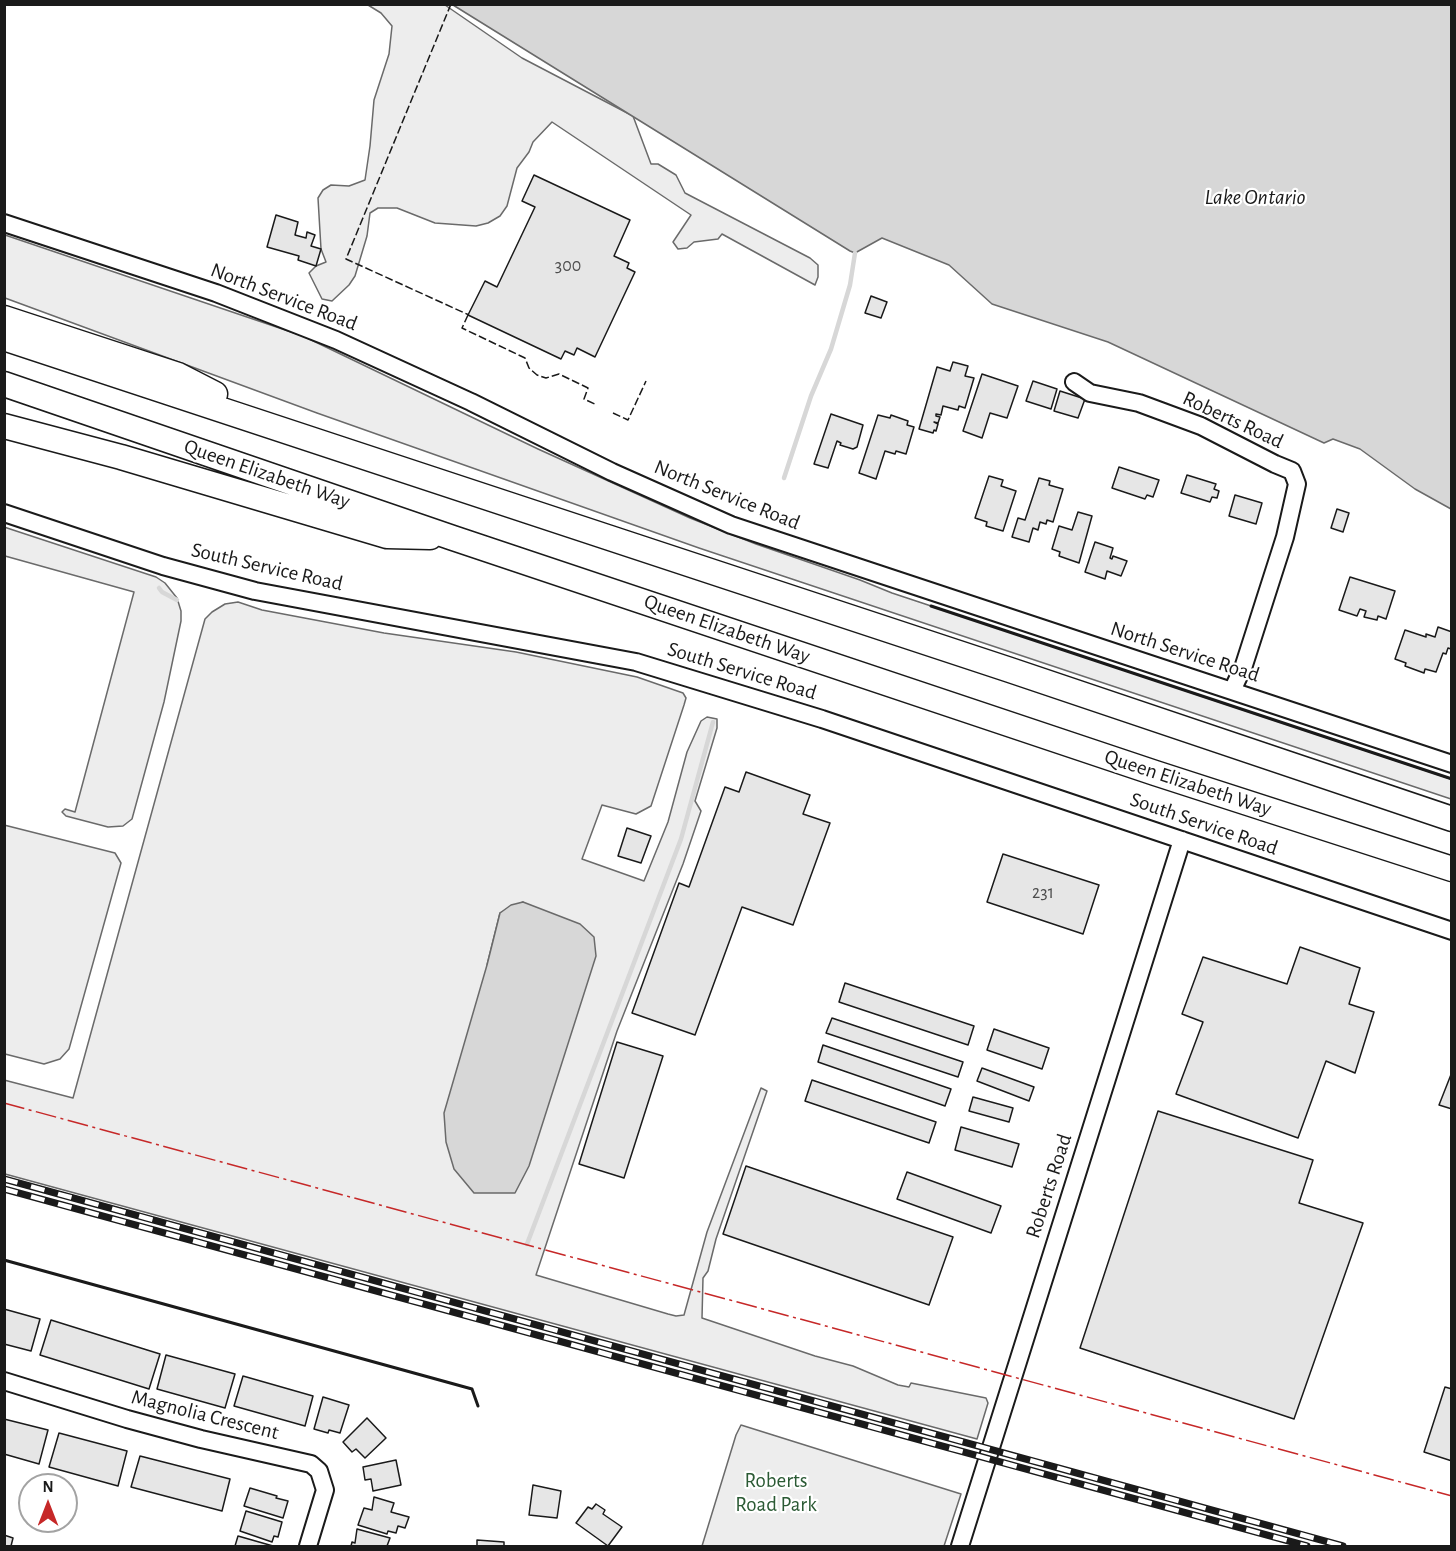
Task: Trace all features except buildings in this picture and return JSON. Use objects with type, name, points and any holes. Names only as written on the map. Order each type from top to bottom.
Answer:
[{"type":"highway","points":[[4,318],[178,375],[284,429]]},
{"type":"highway","points":[[4,338],[284,429],[1452,819]]},
{"type":"highway","name":"Queen Elizabeth Way","points":[[4,384],[453,538],[1143,769],[1452,868]]},
{"type":"highway","points":[[4,426],[121,457],[387,536],[453,538]]},
{"type":"street","name":"North Service Road","points":[[4,223],[216,293],[336,340],[471,402],[612,472],[731,525],[1452,764]]},
{"type":"street","name":"Roberts Road","points":[[1074,382],[1089,393],[1139,403],[1201,426],[1292,471],[1297,484],[1285,537],[1244,665],[1232,691]]},
{"type":"street","name":"South Service Road","points":[[4,513],[163,566],[255,591],[636,662],[810,715],[1452,931]]},
{"type":"street","name":"Roberts Road","points":[[960,1546],[1182,840]]},
{"type":"street","name":"Magnolia Crescent","points":[[4,1381],[127,1419],[212,1442],[310,1464],[319,1471],[325,1490],[308,1546]]},
{"type":"green space","points":[[368,5],[445,5],[522,58],[633,116],[651,164],[658,164],[676,175],[685,193],[810,258],[818,265],[815,285],[722,234],[718,239],[694,242],[687,248],[678,249],[673,242],[691,215],[552,122],[533,142],[529,152],[517,168],[507,206],[500,216],[488,223],[476,226],[435,223],[397,208],[378,208],[370,213],[367,236],[355,276],[332,301],[322,299],[309,273],[316,266],[326,262],[321,249],[318,198],[323,190],[331,185],[349,186],[365,180],[374,100],[389,54],[392,26],[381,13]]},
{"type":"green space","points":[[5,235],[303,336],[538,449],[690,518],[756,544],[892,593],[1451,779],[1451,799],[699,548],[317,413],[5,298]]},
{"type":"green space","points":[[4,527],[156,577],[165,583],[177,598],[181,621],[164,702],[132,819],[123,826],[108,827],[66,816],[62,812],[65,809],[75,812],[134,592],[5,556]]},
{"type":"green space","points":[[238,602],[262,610],[384,633],[516,652],[637,677],[683,693],[686,698],[651,806],[636,814],[602,805],[582,859],[644,881],[668,822],[687,752],[701,721],[707,717],[717,719],[717,728],[695,801],[701,811],[683,864],[617,1031],[536,1275],[668,1314],[684,1315],[707,1232],[761,1088],[767,1091],[716,1239],[708,1271],[703,1278],[702,1318],[815,1356],[853,1366],[898,1385],[909,1387],[911,1383],[986,1398],[988,1403],[977,1439],[5,1174],[4,1080],[73,1098],[205,619],[225,604]],"holes":[[[523,902],[487,965],[500,913]]]},
{"type":"green space","points":[[4,825],[115,853],[121,863],[69,1049],[60,1059],[44,1064],[5,1054]]},
{"type":"green space","name":"Roberts Road Park","points":[[741,1425],[961,1494],[944,1546],[702,1546]]},
{"type":"water","name":"Lake Ontario","points":[[453,5],[1451,5],[1451,509],[1415,489],[1360,449],[1333,439],[1324,443],[1108,342],[992,304],[949,265],[882,238],[855,253],[850,251]]},
{"type":"water","points":[[523,902],[580,924],[594,937],[596,956],[529,1166],[515,1193],[474,1193],[454,1169],[446,1142],[444,1113],[500,913],[511,905]]},
{"type":"waterway","points":[[784,478],[811,396],[831,349],[850,285],[855,253]]},
{"type":"waterway","points":[[159,588],[177,600]]},
{"type":"waterway","points":[[527,1244],[681,839],[713,722]]},
{"type":"railway","points":[[4,1179],[1343,1546]]},
{"type":"railway","points":[[4,1189],[1307,1546]]},
{"type":"fence","points":[[451,4],[346,259],[469,315]]},
{"type":"fence","points":[[468,315],[462,328],[525,358],[529,368],[537,375],[546,378],[559,374],[588,388],[584,399],[597,405]]},
{"type":"fence","points":[[613,413],[628,420],[646,381]]},
{"type":"wall","points":[[931,606],[1452,779]]},
{"type":"wall","points":[[4,1260],[472,1389],[478,1406]]},
{"type":"power","points":[[4,1103],[1452,1496]]}]
